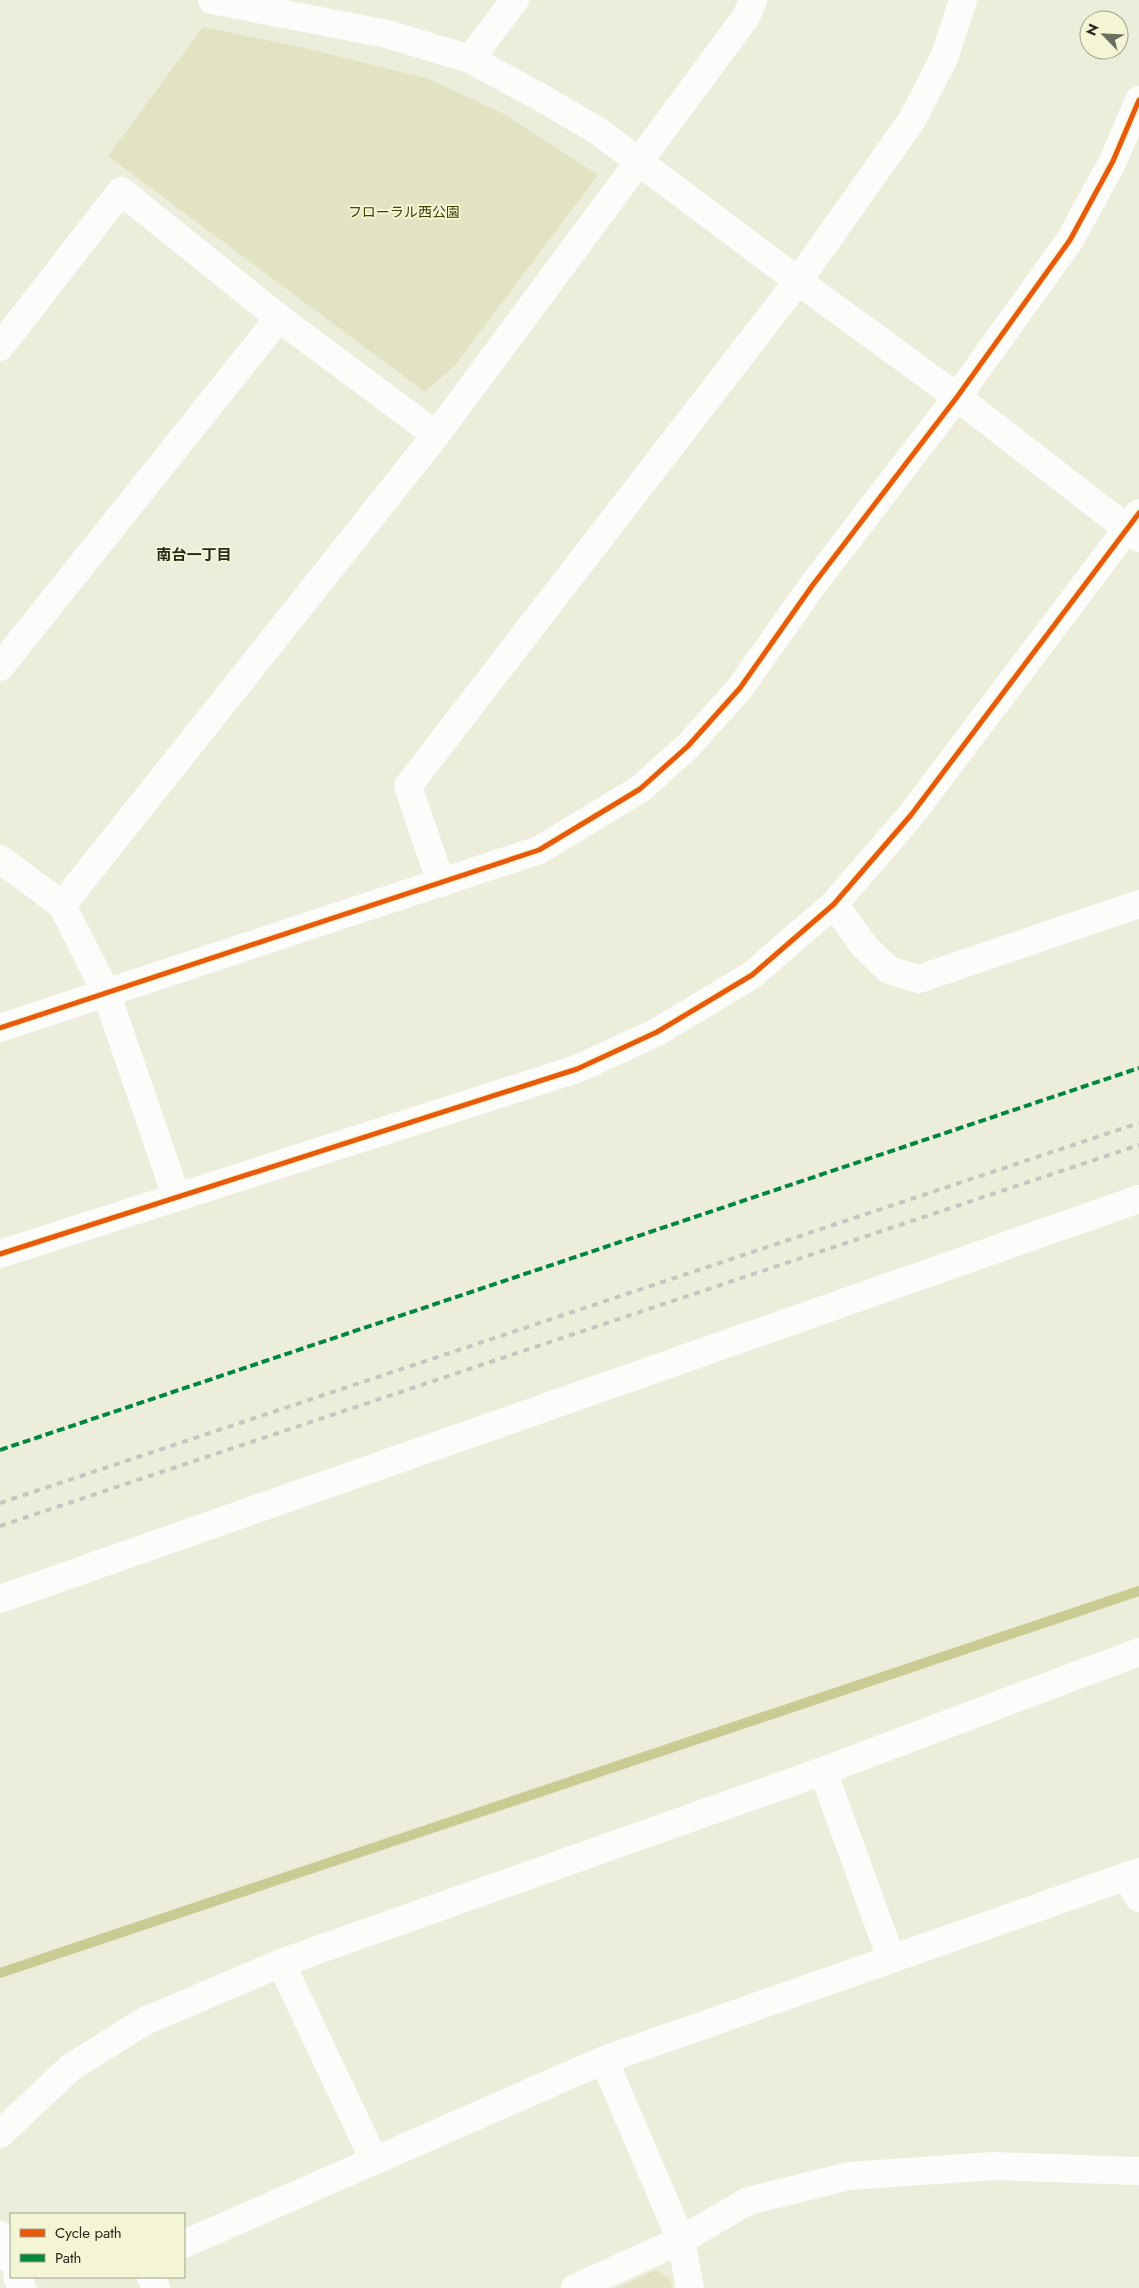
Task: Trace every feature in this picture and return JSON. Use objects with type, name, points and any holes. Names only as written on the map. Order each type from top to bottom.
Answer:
[{"type":"street","points":[[0,1254],[577,1069],[657,1032],[752,975],[834,904],[911,815],[1135,527],[798,281],[598,132],[470,59],[387,34],[212,0]]},
{"type":"street","points":[[470,59],[515,0]]},
{"type":"street","points":[[62,905],[436,435],[746,16],[753,0]]},
{"type":"street","points":[[441,884],[408,786],[798,281],[912,120],[944,58],[963,0]]},
{"type":"street","points":[[0,1028],[441,884],[539,850],[640,789],[688,746],[740,688],[812,586],[958,397],[1070,240],[1114,161],[1139,100]]},
{"type":"street","points":[[0,347],[121,191],[280,318],[436,435]]},
{"type":"street","points":[[0,667],[280,318]]},
{"type":"street","points":[[0,859],[62,905],[106,992],[176,1196]]},
{"type":"street","points":[[834,904],[864,946],[889,970],[919,979],[1139,904]]},
{"type":"street","points":[[0,1599],[1139,1199]]},
{"type":"street","points":[[0,2134],[71,2067],[145,2021],[281,1963],[823,1771],[1139,1652]]},
{"type":"street","points":[[823,1771],[891,1958]]},
{"type":"street","points":[[185,2244],[604,2060],[891,1958],[1135,1882]]},
{"type":"street","points":[[281,1963],[374,2160]]},
{"type":"street","points":[[604,2060],[681,2240],[690,2288]]},
{"type":"street","points":[[575,2288],[681,2240],[748,2201],[849,2176],[994,2166],[1139,2171]]},
{"type":"street","points":[[0,2235],[10,2258]]},
{"type":"green space","name":"フローラル西公園","points":[[203,27],[309,49],[429,79],[504,114],[598,175],[455,365],[425,392],[108,156]]},
{"type":"green space","points":[[656,2270],[670,2279],[672,2288],[617,2288]]},
{"type":"waterway","points":[[0,1973],[1139,1591]]},
{"type":"railway","points":[[0,1503],[1139,1123]]},
{"type":"railway","points":[[0,1526],[1139,1145]]},
{"type":"marked path","points":[[0,1450],[1139,1068]]},
{"type":"cycle path","points":[[0,1028],[539,850],[640,789],[688,746],[740,688],[812,586],[957,397],[1070,240],[1113,161],[1139,100]]},
{"type":"cycle path","points":[[0,1254],[577,1069],[657,1032],[752,975],[834,904],[911,815],[1139,513]]},
{"type":"district","name":"南台一丁目","points":[[194,555]]}]
